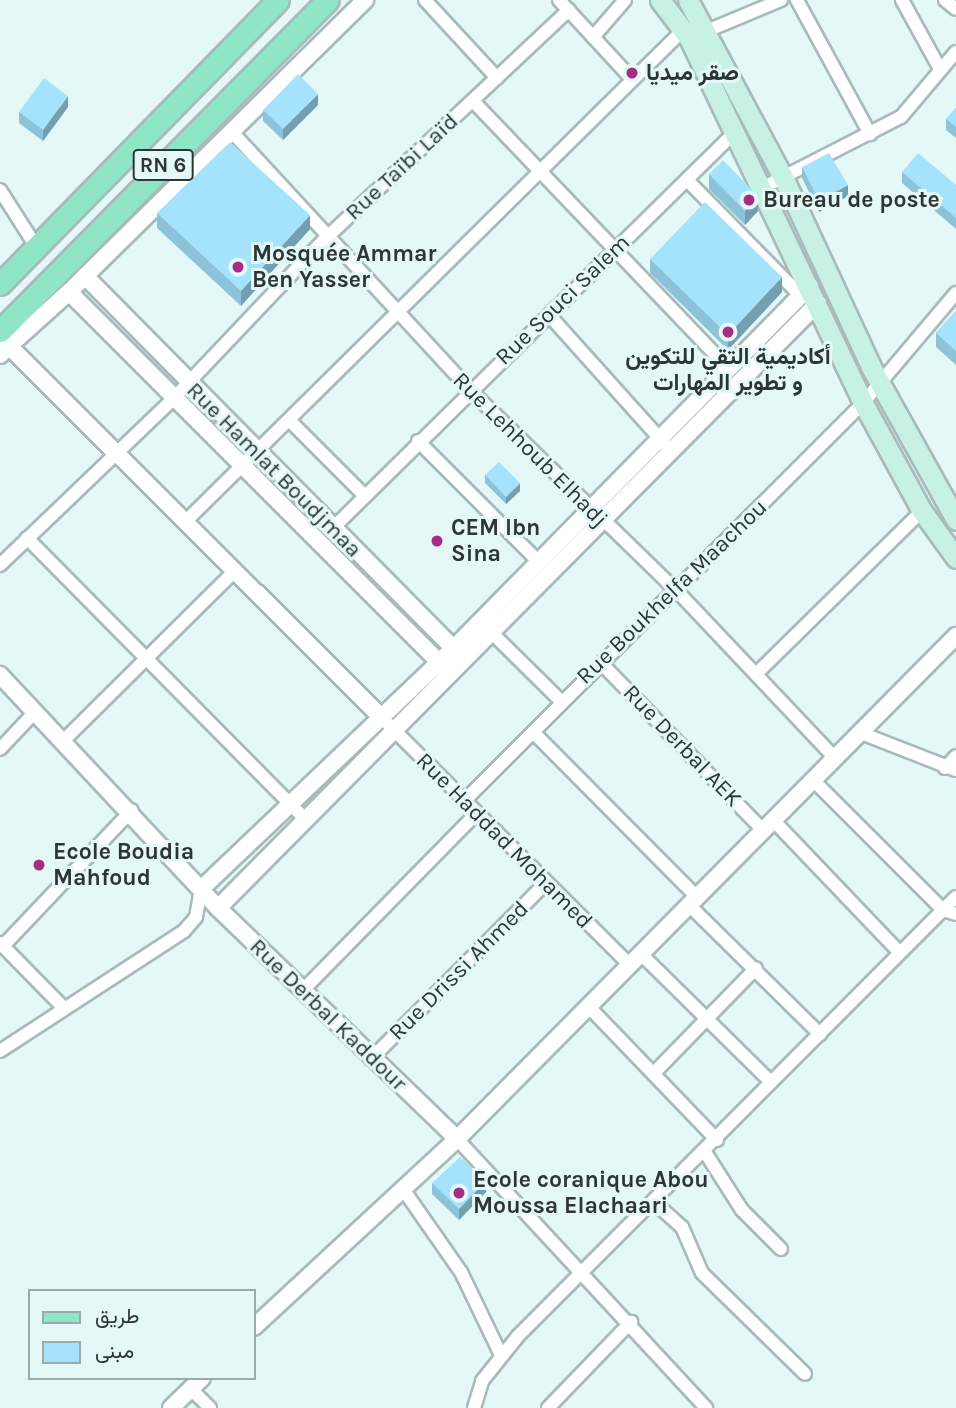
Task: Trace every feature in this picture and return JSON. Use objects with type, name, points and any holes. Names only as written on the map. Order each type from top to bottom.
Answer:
[{"type":"main road","name":"RN 6","points":[[0,284],[35,245],[278,0]]},
{"type":"main road","name":"RN 6","points":[[2,342],[328,0]]},
{"type":"main road","points":[[660,0],[682,31],[735,132],[863,402],[922,511],[956,558]]},
{"type":"main road","points":[[688,0],[709,30],[783,177],[881,384],[956,520]]},
{"type":"street","points":[[365,0],[69,292],[2,342],[236,570],[380,716]]},
{"type":"street","points":[[425,0],[497,78]]},
{"type":"street","points":[[559,0],[631,78]]},
{"type":"street","points":[[593,37],[625,0]]},
{"type":"street","points":[[186,522],[290,421],[536,172],[682,31],[709,30],[781,0]]},
{"type":"street","points":[[797,0],[870,134]]},
{"type":"street","points":[[902,0],[940,69]]},
{"type":"street","points":[[945,0],[956,9]]},
{"type":"street","name":"Rue Taïbi Laïd","points":[[0,565],[113,453],[172,400],[326,238],[569,10]]},
{"type":"street","points":[[762,188],[870,134],[910,109],[956,52]]},
{"type":"street","points":[[473,100],[536,172],[728,368]]},
{"type":"street","name":"Rue Souci Salem","points":[[332,529],[418,441],[735,132]]},
{"type":"street","name":"Rue Lehhoub Elhadj","points":[[233,133],[326,238],[470,390],[588,510],[677,591],[836,759]]},
{"type":"street","points":[[687,180],[810,295]]},
{"type":"street","points":[[0,190],[35,245]]},
{"type":"street","name":"Rue Hamlat Boudjmaa","points":[[85,276],[332,529],[466,660]]},
{"type":"street","name":"Rue Hamlat Boudjmaa","points":[[69,292],[241,470],[451,674]]},
{"type":"street","name":"Rue Boukhelfa Maachou","points":[[464,801],[561,701],[677,591],[881,384],[956,293]]},
{"type":"street","points":[[197,917],[201,888],[453,649],[657,436],[810,295]]},
{"type":"street","points":[[0,1051],[63,1007],[140,962],[197,917],[218,908],[602,523],[810,295]]},
{"type":"street","points":[[549,315],[670,450]]},
{"type":"street","points":[[290,421],[364,495]]},
{"type":"street","points":[[418,441],[539,562]]},
{"type":"street","points":[[756,674],[922,511]]},
{"type":"street","points":[[27,538],[306,819]]},
{"type":"street","points":[[63,741],[236,570]]},
{"type":"street","points":[[493,635],[561,701]]},
{"type":"street","points":[[256,1325],[457,1139],[956,636]]},
{"type":"street","name":"Rue Derbal AEK","points":[[601,663],[899,952]]},
{"type":"street","name":"Rue Derbal Kaddour","points":[[0,675],[132,810],[218,908],[371,1059],[457,1139]]},
{"type":"street","points":[[0,749],[35,712]]},
{"type":"street","name":"Rue Haddad Mohamed","points":[[380,716],[546,883],[705,1018],[771,1082]]},
{"type":"street","points":[[533,732],[820,1034]]},
{"type":"street","points":[[861,733],[951,769],[956,757]]},
{"type":"street","points":[[813,780],[943,910],[956,914]]},
{"type":"street","points":[[63,1007],[1,945],[132,810]]},
{"type":"street","points":[[302,991],[476,814]]},
{"type":"street","name":"Rue Drissi Ahmed","points":[[371,1059],[546,883]]},
{"type":"street","points":[[474,1408],[482,1381],[501,1355],[956,897]]},
{"type":"street","points":[[654,1073],[755,968]]},
{"type":"street","points":[[588,1006],[717,1140]]},
{"type":"street","points":[[457,1139],[631,1322],[706,1408]]},
{"type":"street","points":[[705,1152],[741,1210],[781,1249]]},
{"type":"street","points":[[403,1189],[461,1272],[501,1355]]},
{"type":"street","points":[[654,1202],[682,1227],[702,1273],[805,1374]]},
{"type":"street","points":[[548,1408],[631,1322]]},
{"type":"street","points":[[171,1408],[196,1384],[210,1408]]},
{"type":"building","points":[[298,74],[318,94],[283,129],[263,110]]},
{"type":"building","points":[[44,78],[68,96],[43,130],[19,112]]},
{"type":"building","points":[[956,108],[956,127],[946,119]]},
{"type":"building","name":"Mosquée Ammar Ben Yasser","points":[[230,142],[310,215],[241,291],[157,213]]},
{"type":"building","points":[[829,153],[848,185],[819,201],[802,167]]},
{"type":"building","points":[[918,153],[956,185],[956,218],[902,172]]},
{"type":"building","points":[[723,160],[758,196],[745,211],[709,174]]},
{"type":"building","points":[[705,202],[782,277],[728,335],[650,259]]},
{"type":"building","points":[[956,311],[956,351],[936,333]]},
{"type":"building","points":[[499,462],[520,483],[506,497],[485,475]]},
{"type":"building","name":"Ecole coranique Abou Moussa Elachaari","points":[[460,1157],[486,1181],[459,1209],[432,1183]]},
{"type":"place","name":"صقر ميديا","points":[[632,73]]},
{"type":"place","name":"Bureau de poste","points":[[749,200]]},
{"type":"place","name":"Mosquée Ammar Ben Yasser","points":[[238,267]]},
{"type":"place","name":"أكاديمية التقي للتكوين و تطوير المهارات","points":[[728,332]]},
{"type":"place","name":"CEM Ibn Sina","points":[[437,541]]},
{"type":"place","name":"Ecole Boudia Mahfoud","points":[[39,865]]},
{"type":"place","name":"Ecole coranique Abou Moussa Elachaari","points":[[459,1193]]}]
